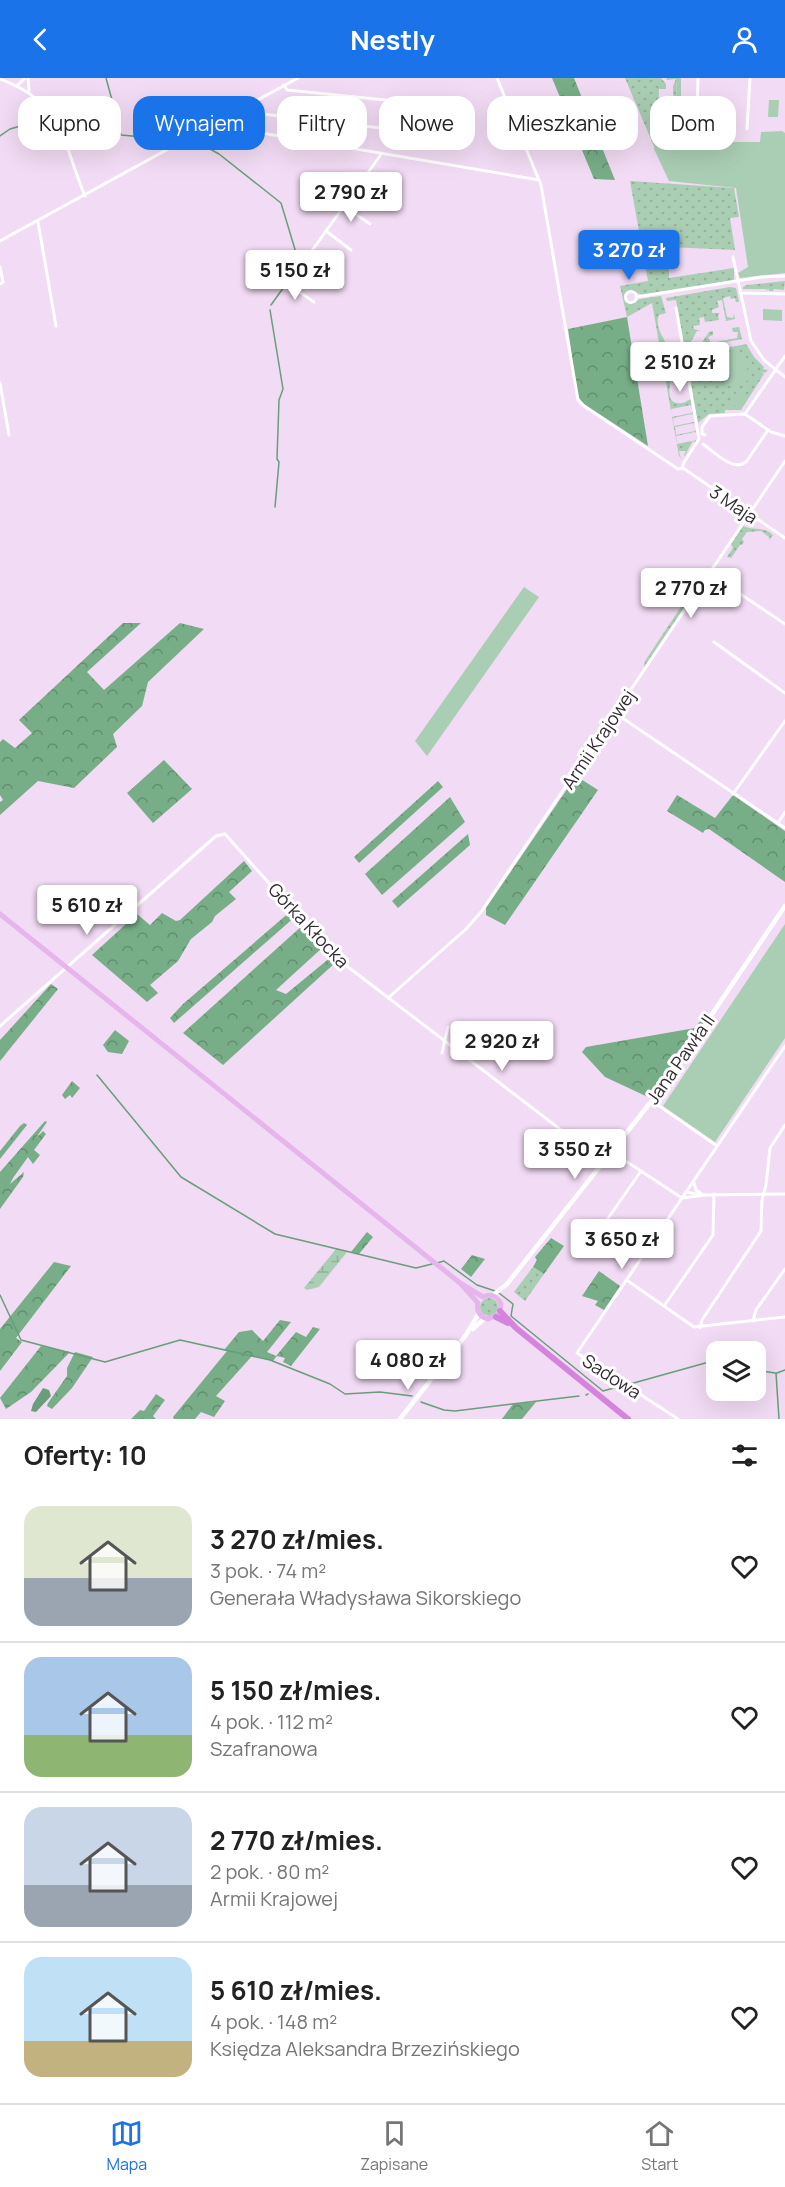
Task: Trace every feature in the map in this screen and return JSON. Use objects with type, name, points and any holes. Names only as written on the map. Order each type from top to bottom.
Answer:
[{"type":"highway","points":[[498,1314],[628,1419]]},
{"type":"main road","name":"Jana Pawła II","points":[[498,1295],[652,1100],[785,906]]},
{"type":"main road","points":[[0,914],[460,1283],[483,1296],[498,1295],[498,1314],[485,1318],[466,1335]]},
{"type":"main road","points":[[400,1419],[466,1335],[479,1313],[478,1303],[460,1283]]},
{"type":"main road","points":[[478,1303],[483,1296]]},
{"type":"main road","points":[[479,1313],[485,1318]]},
{"type":"street","points":[[17,86],[27,78],[30,92]]},
{"type":"street","points":[[265,96],[296,78]]},
{"type":"street","name":"3 Maja","points":[[497,78],[539,180],[578,400],[678,469],[684,468],[785,538]]},
{"type":"street","points":[[698,78],[698,96]]},
{"type":"street","points":[[747,129],[750,78]]},
{"type":"street","points":[[0,80],[30,92],[55,118],[85,196]]},
{"type":"street","points":[[284,85],[287,90],[379,99]]},
{"type":"street","points":[[265,114],[379,128]]},
{"type":"street","points":[[265,134],[539,180]]},
{"type":"street","points":[[0,242],[168,150]]},
{"type":"street","points":[[314,302],[288,284],[382,153]]},
{"type":"street","points":[[363,179],[389,197]]},
{"type":"street","points":[[344,206],[370,224]]},
{"type":"street","points":[[38,221],[56,327]]},
{"type":"street","points":[[326,231],[351,250]]},
{"type":"street","points":[[734,257],[751,341],[764,360],[785,377]]},
{"type":"street","points":[[307,258],[333,275]]},
{"type":"street","points":[[0,267],[3,282],[0,284]]},
{"type":"street","points":[[636,297],[762,277],[785,276]]},
{"type":"street","points":[[740,293],[785,294]]},
{"type":"street","points":[[676,308],[699,439],[683,464],[684,468]]},
{"type":"street","points":[[745,414],[785,356]]},
{"type":"street","points":[[0,383],[9,435]]},
{"type":"street","points":[[705,435],[702,434],[702,427],[710,416],[745,414],[768,430],[785,436]]},
{"type":"street","points":[[703,444],[734,465],[741,466],[768,430]]},
{"type":"street","name":"Armii Krajowej","points":[[388,998],[466,929],[481,912],[785,461]]},
{"type":"street","points":[[709,573],[785,624]]},
{"type":"street","points":[[714,642],[785,693]]},
{"type":"street","points":[[615,713],[785,828]]},
{"type":"street","points":[[734,794],[785,721]]},
{"type":"street","points":[[778,823],[785,812]]},
{"type":"street","name":"Górka Kłocka","points":[[0,1026],[216,836],[223,834],[236,844],[335,957],[603,1162]]},
{"type":"street","points":[[442,1053],[448,1027]]},
{"type":"street","points":[[785,1046],[627,1281],[692,1326],[700,1328],[785,1317]]},
{"type":"street","points":[[652,1100],[717,1146]]},
{"type":"street","points":[[700,1328],[702,1319],[761,1231],[763,1194],[770,1148],[785,1125]]},
{"type":"street","points":[[612,1152],[682,1198],[714,1194],[785,1194]]},
{"type":"street","points":[[588,1247],[641,1171]]},
{"type":"street","points":[[694,1180],[697,1192],[706,1195]]},
{"type":"street","points":[[686,1192],[706,1195]]},
{"type":"street","points":[[664,1306],[713,1235],[714,1194]]},
{"type":"street","points":[[753,1321],[753,1315],[785,1269]]},
{"type":"street","name":"Sadowa","points":[[627,1281],[577,1353],[678,1419]]},
{"type":"green space","points":[[552,78],[574,78],[581,96],[559,96]]},
{"type":"green space","points":[[625,78],[661,78],[666,84],[666,89],[659,89],[659,96],[650,96],[650,137],[638,109],[638,96],[633,96]]},
{"type":"green space","points":[[666,78],[677,78],[676,96],[673,96],[673,86],[676,79],[667,80]]},
{"type":"green space","points":[[677,78],[681,78],[681,96],[676,96]]},
{"type":"green space","points":[[769,100],[779,100],[778,117],[768,117]]},
{"type":"green space","points":[[782,131],[785,133],[785,273],[740,278],[738,273],[748,267],[736,188],[669,181],[654,150],[736,150],[736,142],[760,142],[761,132]]},
{"type":"green space","points":[[582,150],[603,150],[615,180],[594,179]]},
{"type":"green space","points":[[630,181],[734,188],[739,217],[730,218],[735,250],[669,247],[669,278],[734,268],[734,280],[642,295],[630,290],[624,295],[625,302],[630,304],[640,299],[661,296],[666,313],[659,315],[658,324],[667,345],[666,362],[672,370],[669,371],[672,371],[670,397],[676,403],[683,403],[691,399],[692,407],[691,405],[671,409],[672,415],[652,303],[627,317],[620,286],[648,281]]},
{"type":"green space","points":[[785,281],[784,290],[743,289],[747,285]]},
{"type":"green space","points":[[730,287],[736,288],[739,302],[736,302],[735,298],[731,299],[730,296],[723,298],[727,317],[733,318],[734,314],[735,319],[726,321],[722,300],[717,301],[719,307],[712,310],[712,313],[720,313],[719,320],[705,322],[704,317],[699,318],[700,325],[693,326],[694,329],[701,331],[697,331],[689,345],[691,346],[688,347],[690,357],[693,358],[694,363],[694,357],[699,356],[697,351],[700,353],[746,344],[764,367],[763,369],[768,370],[765,373],[761,372],[764,374],[741,410],[725,410],[725,413],[709,414],[698,423],[676,300],[667,301],[666,298]]},
{"type":"green space","points":[[763,309],[782,310],[782,321],[763,320]]},
{"type":"green space","points":[[627,317],[648,446],[584,404],[577,392],[568,329]]},
{"type":"green space","points":[[739,327],[742,339],[706,346],[705,343],[701,344],[709,332],[713,331],[713,335],[708,337],[711,343],[737,338],[738,332],[733,332],[732,328]]},
{"type":"green space","points":[[745,352],[749,381],[732,383],[728,354]]},
{"type":"green space","points":[[726,362],[728,380],[719,381],[717,363]]},
{"type":"green space","points":[[738,390],[748,396],[741,405],[728,404]]},
{"type":"green space","points":[[692,411],[694,416],[692,414],[673,418],[674,426],[694,422],[694,420],[695,425],[694,423],[675,427],[676,435],[695,431],[695,429],[697,434],[695,432],[676,436],[677,444],[697,440],[696,443],[693,441],[686,457],[684,455],[686,451],[679,451],[684,460],[679,456],[672,417],[692,413]]},
{"type":"green space","points":[[743,526],[766,530],[773,535],[769,540],[769,537],[761,531],[747,532],[742,539],[744,542],[742,545],[731,558],[727,557],[733,548],[731,544]]},
{"type":"green space","points":[[524,587],[539,597],[427,756],[415,741]]},
{"type":"green space","points":[[692,590],[694,593],[644,667],[645,661]]},
{"type":"green space","points":[[123,623],[141,623],[87,672],[104,690],[180,623],[204,629],[148,682],[142,706],[113,734],[117,747],[74,788],[38,781],[0,815],[0,802],[3,800],[0,795],[0,742],[3,739],[15,748],[32,733],[19,720]]},
{"type":"green space","points":[[164,760],[192,789],[153,823],[127,793]]},
{"type":"green space","points":[[576,776],[598,790],[505,925],[486,915],[486,908]]},
{"type":"green space","points":[[438,781],[443,787],[359,863],[354,857]]},
{"type":"green space","points":[[677,795],[715,818],[733,795],[785,831],[785,882],[709,829],[703,833],[667,811]]},
{"type":"green space","points":[[450,797],[465,822],[382,895],[365,874]]},
{"type":"green space","points":[[468,834],[470,845],[398,908],[392,901]]},
{"type":"green space","points":[[244,861],[252,871],[229,892],[236,899],[191,939],[178,961],[150,985],[158,993],[147,1002],[92,955],[137,914],[150,925],[162,913],[176,921],[180,920]]},
{"type":"green space","points":[[291,911],[296,916],[174,1023],[170,1018],[183,1004]]},
{"type":"green space","points":[[785,924],[785,1038],[715,1142],[663,1106]]},
{"type":"green space","points":[[303,925],[322,948],[276,990],[286,994],[331,957],[335,963],[223,1065],[183,1033]]},
{"type":"green space","points":[[51,984],[58,989],[0,1061],[0,1040]]},
{"type":"green space","points":[[707,1019],[648,1097],[605,1077],[582,1052],[586,1047],[695,1028],[701,1020]]},
{"type":"green space","points":[[115,1030],[129,1041],[122,1054],[108,1052],[103,1045]]},
{"type":"green space","points":[[72,1081],[80,1088],[72,1098],[70,1095],[65,1099],[62,1095]]},
{"type":"green space","points":[[45,1121],[47,1122],[36,1138],[43,1131],[46,1134],[34,1150],[40,1155],[33,1164],[28,1157],[10,1184],[24,1172],[23,1177],[0,1209],[0,1172]]},
{"type":"green space","points":[[24,1123],[27,1125],[0,1159],[0,1151]]},
{"type":"green space","points":[[566,1137],[574,1143],[570,1152],[559,1145]]},
{"type":"green space","points":[[367,1232],[373,1237],[359,1254],[351,1252]]},
{"type":"green space","points":[[551,1238],[564,1246],[544,1274],[533,1267],[537,1260],[535,1257]]},
{"type":"green space","points":[[336,1249],[347,1252],[319,1287],[307,1290],[304,1288]]},
{"type":"green space","points":[[472,1255],[485,1259],[471,1277],[461,1269]]},
{"type":"green space","points":[[54,1262],[71,1266],[16,1338],[22,1342],[0,1371],[0,1329]]},
{"type":"green space","points":[[533,1267],[544,1274],[525,1301],[514,1292]]},
{"type":"green space","points":[[599,1271],[620,1286],[604,1310],[595,1305],[598,1301],[582,1296]]},
{"type":"green space","points":[[485,1298],[493,1298],[498,1303],[496,1314],[485,1316],[480,1311],[480,1303]]},
{"type":"green space","points":[[280,1320],[291,1322],[267,1352],[276,1356],[296,1332],[306,1337],[313,1327],[320,1329],[291,1366],[283,1362],[285,1358],[277,1356],[273,1361],[252,1356],[216,1396],[225,1401],[214,1417],[201,1412],[195,1419],[174,1419],[173,1417],[227,1351],[224,1350],[239,1332],[252,1330],[263,1341]]},
{"type":"green space","points":[[41,1346],[70,1352],[31,1392],[6,1409],[0,1398]]},
{"type":"green space","points":[[75,1352],[93,1357],[72,1388],[52,1409],[47,1406],[48,1403],[67,1376],[67,1368]]},
{"type":"green space","points":[[156,1394],[165,1400],[153,1416],[156,1419],[131,1419],[140,1410],[144,1411]]},
{"type":"green space","points":[[536,1402],[522,1419],[502,1419],[513,1404]]},
{"type":"water","points":[[43,1388],[49,1390],[51,1396],[36,1412],[31,1411],[33,1404]]},
{"type":"waterway","points":[[106,78],[111,96]]},
{"type":"waterway","points":[[0,136],[18,127]]},
{"type":"waterway","points":[[121,135],[133,136]]},
{"type":"waterway","points":[[212,150],[281,203],[300,266]]},
{"type":"waterway","points":[[271,305],[286,284]]},
{"type":"waterway","points":[[270,310],[283,389],[279,400],[277,459],[279,462],[275,507]]},
{"type":"waterway","points":[[97,1075],[181,1177],[275,1234],[416,1268],[432,1264]]},
{"type":"waterway","points":[[437,1263],[444,1261],[477,1285],[495,1291]]},
{"type":"waterway","points":[[499,1293],[513,1304],[511,1316],[603,1391],[621,1386]]},
{"type":"waterway","points":[[0,1295],[21,1340],[105,1362],[180,1340],[270,1360],[330,1384],[345,1394],[380,1392],[412,1396]]},
{"type":"waterway","points":[[630,1384],[706,1363]]},
{"type":"waterway","points":[[777,1373],[785,1370]]},
{"type":"waterway","points":[[766,1372],[775,1373]]},
{"type":"waterway","points":[[776,1373],[779,1419]]},
{"type":"waterway","points":[[421,1402],[444,1410],[455,1411],[579,1396]]}]
